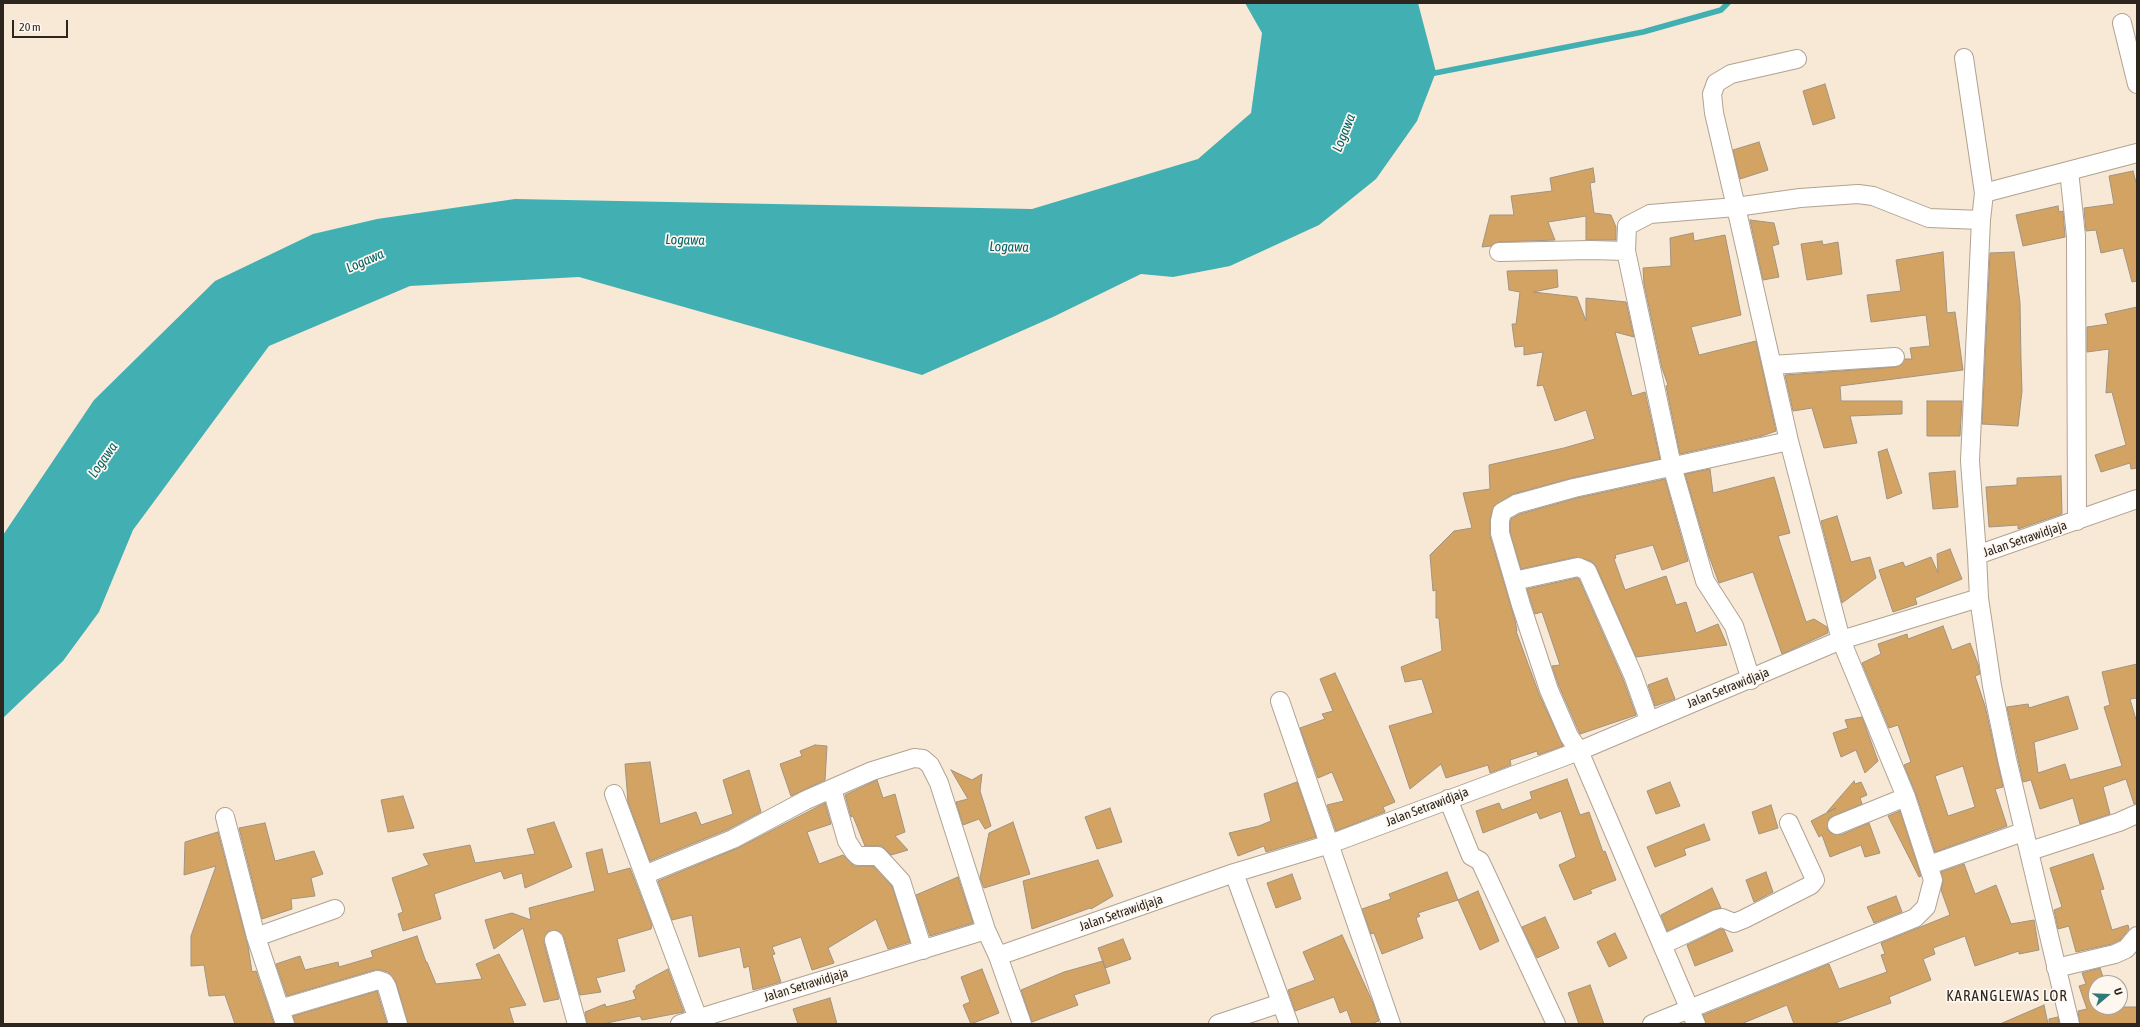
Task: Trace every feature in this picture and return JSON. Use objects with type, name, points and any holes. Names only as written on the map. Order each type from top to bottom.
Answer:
[{"type":"street","points":[[2122,24],[2137,84]]},
{"type":"street","points":[[1964,58],[1984,193],[1981,220],[1970,460],[1977,555]]},
{"type":"street","points":[[1652,1024],[1693,1017],[1915,918],[1926,906],[1933,880],[1906,797],[1841,640],[1789,441],[1714,113],[1712,94],[1716,83],[1731,74],[1797,59]]},
{"type":"street","points":[[1984,193],[2137,153]]},
{"type":"street","points":[[2069,171],[2076,236],[2077,521]]},
{"type":"street","points":[[1751,680],[1734,626],[1705,581],[1672,466],[1626,251],[1627,226],[1650,214],[1736,207],[1800,198],[1858,194],[1874,196],[1929,218],[1981,220]]},
{"type":"street","points":[[1499,252],[1591,250],[1626,251]]},
{"type":"street","points":[[1772,365],[1895,357]]},
{"type":"street","points":[[1693,1017],[1578,750],[1569,736],[1549,690],[1500,533],[1502,512],[1508,507],[1574,488],[1789,441]]},
{"type":"street","name":"Jalan Setrawidjaja","points":[[998,956],[1234,873],[1330,844],[1578,750],[1751,680],[1841,640],[1979,598],[1977,555],[2137,499]]},
{"type":"street","points":[[1514,581],[1578,567],[1587,571],[1634,676],[1649,720]]},
{"type":"street","points":[[1979,598],[1992,686],[2023,832],[2030,851],[2070,1024]]},
{"type":"street","points":[[1280,701],[1391,1024]]},
{"type":"street","points":[[644,875],[733,839],[806,800],[872,771],[914,758],[923,759],[930,766],[947,802],[986,930],[998,956],[1022,1024]]},
{"type":"street","points":[[832,789],[847,840],[854,852],[864,857],[878,856],[901,882],[923,950]]},
{"type":"street","points":[[614,794],[699,1021]]},
{"type":"street","points":[[1837,825],[1906,797]]},
{"type":"street","points":[[1448,799],[1471,856],[1480,861],[1556,1024]]},
{"type":"street","points":[[2030,851],[2119,822],[2137,814]]},
{"type":"street","points":[[225,817],[256,938],[283,1016],[378,980],[384,982],[387,987],[398,1024]]},
{"type":"street","points":[[1662,946],[1717,919],[1722,918],[1734,923],[1744,919],[1812,885],[1815,880],[1789,823]]},
{"type":"street","points":[[1929,865],[2023,832]]},
{"type":"street","points":[[1234,873],[1289,1024]]},
{"type":"street","points":[[256,938],[335,909]]},
{"type":"street","name":"Jalan Setrawidjaja","points":[[680,1024],[699,1021],[986,930]]},
{"type":"street","points":[[2056,968],[2115,954],[2126,949],[2137,936]]},
{"type":"street","points":[[554,940],[577,1024]]},
{"type":"street","points":[[1218,1024],[1281,1003]]},
{"type":"water","name":"Logawa","points":[[1245,3],[1418,3],[1436,72],[1417,121],[1376,179],[1319,225],[1230,266],[1173,277],[1141,274],[1053,317],[922,375],[579,277],[410,286],[269,346],[133,530],[99,612],[63,661],[3,718],[3,535],[94,400],[215,281],[313,234],[377,219],[515,199],[1032,209],[1198,159],[1251,113],[1262,33]]},
{"type":"building","points":[[1825,84],[1835,118],[1813,125],[1803,91]]},
{"type":"building","points":[[1759,142],[1768,170],[1740,179],[1733,150]]},
{"type":"building","points":[[1593,168],[1595,182],[1590,183],[1594,213],[1611,215],[1616,227],[1616,240],[1586,240],[1586,216],[1548,222],[1555,240],[1499,242],[1491,246],[1482,247],[1490,215],[1514,215],[1511,196],[1552,191],[1550,178]]},
{"type":"building","points":[[2133,171],[2137,186],[2137,281],[2132,282],[2123,248],[2101,253],[2096,230],[2086,231],[2084,208],[2114,204],[2109,176]]},
{"type":"building","points":[[2058,206],[2059,212],[2063,211],[2065,237],[2023,246],[2016,215]]},
{"type":"building","points":[[1750,220],[1774,223],[1779,244],[1772,246],[1779,277],[1763,280]]},
{"type":"building","points":[[1693,233],[1694,241],[1725,235],[1741,315],[1691,327],[1699,355],[1756,341],[1776,431],[1762,436],[1680,454],[1666,386],[1668,385],[1662,368],[1644,284],[1643,268],[1671,266],[1670,238]]},
{"type":"building","points":[[1822,241],[1823,245],[1838,242],[1842,274],[1807,280],[1801,244]]},
{"type":"building","points":[[1943,252],[1947,313],[1955,312],[1963,370],[1840,386],[1841,401],[1902,401],[1902,414],[1850,416],[1857,443],[1824,448],[1812,408],[1793,411],[1785,375],[1896,367],[1901,365],[1905,359],[1912,359],[1910,348],[1930,346],[1926,315],[1871,322],[1867,295],[1901,291],[1896,260]]},
{"type":"building","points":[[2014,252],[2020,303],[2022,391],[2018,426],[1982,424],[1990,253]]},
{"type":"building","points":[[1557,270],[1558,287],[1533,292],[1577,297],[1586,321],[1586,298],[1626,302],[1634,337],[1615,332],[1632,396],[1645,392],[1660,459],[1572,478],[1513,494],[1494,506],[1490,519],[1490,536],[1515,620],[1516,631],[1539,694],[1563,746],[1538,755],[1537,751],[1510,760],[1511,765],[1490,773],[1488,765],[1446,778],[1441,764],[1410,789],[1389,726],[1433,713],[1422,679],[1405,682],[1401,667],[1442,651],[1439,618],[1436,618],[1436,590],[1433,591],[1430,555],[1454,531],[1472,528],[1463,493],[1490,489],[1489,465],[1564,448],[1595,439],[1586,410],[1555,421],[1543,385],[1537,386],[1543,352],[1524,355],[1524,346],[1515,347],[1512,324],[1516,324],[1520,292],[1509,290],[1507,271]]},
{"type":"building","points":[[2137,307],[2137,468],[2131,469],[2130,463],[2101,472],[2095,455],[2126,445],[2112,392],[2106,393],[2109,349],[2087,352],[2087,327],[2108,324],[2105,314]]},
{"type":"building","points":[[1927,401],[1962,401],[1960,436],[1927,436]]},
{"type":"building","points":[[1887,449],[1902,493],[1887,499],[1878,452]]},
{"type":"building","points":[[1710,469],[1713,493],[1774,477],[1790,533],[1778,536],[1806,622],[1814,619],[1827,627],[1828,633],[1782,654],[1753,572],[1719,583],[1709,556],[1685,474]]},
{"type":"building","points":[[1955,471],[1958,507],[1933,509],[1929,473]]},
{"type":"building","points":[[2061,476],[2062,514],[2018,529],[2018,525],[1989,527],[1986,487],[2017,485],[2017,478]]},
{"type":"building","points":[[1665,479],[1688,561],[1662,570],[1653,545],[1615,555],[1616,558],[1614,559],[1625,590],[1666,576],[1676,605],[1686,602],[1696,633],[1718,624],[1727,645],[1636,657],[1596,566],[1591,561],[1576,557],[1521,569],[1510,532],[1510,522],[1511,519],[1520,514],[1577,498]]},
{"type":"building","points":[[1837,516],[1851,562],[1870,557],[1876,578],[1842,603],[1821,521]]},
{"type":"building","points":[[1950,549],[1962,579],[1915,598],[1917,604],[1893,612],[1879,570],[1903,562],[1905,567],[1931,557],[1938,573],[1937,554]]},
{"type":"building","points":[[1577,578],[1579,579],[1623,679],[1636,715],[1580,734],[1552,666],[1560,665],[1542,612],[1535,614],[1527,589]]},
{"type":"building","points":[[1943,626],[1952,650],[1970,643],[1978,664],[1980,674],[1975,676],[1985,706],[2003,787],[1995,789],[2007,826],[1935,852],[1916,794],[1904,765],[1911,762],[1898,725],[1889,728],[1862,663],[1881,654],[1878,644],[1907,634],[1908,639]],"holes":[[[1963,766],[1975,807],[1948,816],[1935,776]]]},
{"type":"building","points":[[2137,664],[2137,698],[2130,699],[2137,723],[2137,803],[2134,804],[2126,779],[2103,787],[2110,814],[2080,824],[2073,798],[2040,809],[2031,780],[2023,782],[2007,707],[2028,704],[2029,708],[2068,696],[2078,729],[2034,742],[2038,773],[2065,764],[2070,780],[2122,766],[2104,707],[2110,705],[2102,672]]},
{"type":"building","points":[[1335,673],[1395,802],[1383,807],[1385,812],[1336,831],[1327,805],[1344,801],[1332,772],[1318,778],[1300,728],[1325,719],[1322,714],[1333,711],[1320,679]]},
{"type":"building","points":[[1667,678],[1675,699],[1655,706],[1648,685]]},
{"type":"building","points":[[1862,717],[1878,761],[1865,773],[1856,750],[1841,757],[1833,733],[1848,728],[1845,720]]},
{"type":"building","points":[[815,745],[827,746],[825,780],[791,796],[780,764],[802,756],[800,751]]},
{"type":"building","points":[[650,762],[660,824],[696,812],[701,825],[733,814],[723,780],[749,770],[761,812],[729,829],[650,861],[628,802],[625,764]]},
{"type":"building","points":[[951,770],[972,780],[982,774],[980,791],[991,826],[985,829],[979,819],[963,825],[956,802],[968,799]]},
{"type":"building","points":[[1567,779],[1580,815],[1589,812],[1603,852],[1605,851],[1616,880],[1590,890],[1592,893],[1574,900],[1559,865],[1576,857],[1561,811],[1540,819],[1537,812],[1483,833],[1476,811],[1499,803],[1502,810],[1532,799],[1530,792]]},
{"type":"building","points":[[877,780],[883,798],[895,794],[905,832],[895,836],[908,850],[891,855],[882,846],[865,846],[853,816],[851,817],[845,795]]},
{"type":"building","points":[[1854,781],[1855,784],[1861,782],[1867,795],[1860,798],[1862,804],[1829,818],[1827,829],[1831,833],[1841,835],[1869,823],[1880,853],[1865,857],[1861,845],[1830,857],[1822,835],[1819,837],[1811,821],[1836,808],[1827,812]]},
{"type":"building","points":[[1297,782],[1316,837],[1266,852],[1264,846],[1238,856],[1229,833],[1259,826],[1271,821],[1264,794]]},
{"type":"building","points":[[1670,782],[1680,806],[1656,814],[1647,791]]},
{"type":"building","points":[[403,796],[414,828],[388,832],[381,800]]},
{"type":"building","points":[[825,803],[831,824],[807,832],[819,864],[843,855],[854,866],[873,866],[892,886],[910,942],[888,949],[876,919],[828,948],[834,963],[812,970],[801,937],[772,947],[775,954],[772,955],[781,982],[753,990],[749,966],[744,968],[740,947],[699,957],[692,915],[672,920],[658,881],[738,848]]},
{"type":"building","points":[[1771,805],[1778,828],[1759,834],[1752,812]]},
{"type":"building","points":[[1110,808],[1122,842],[1097,849],[1085,817]]},
{"type":"building","points":[[1900,811],[1921,876],[1919,877],[1888,816]]},
{"type":"building","points":[[554,822],[572,867],[525,888],[522,873],[504,879],[501,871],[434,894],[441,919],[403,931],[398,914],[403,912],[392,878],[429,865],[423,854],[470,845],[475,863],[535,854],[527,829]]},
{"type":"building","points":[[1013,822],[1030,874],[984,888],[980,878],[989,833]]},
{"type":"building","points":[[265,823],[275,861],[314,851],[323,874],[311,878],[315,896],[291,899],[292,909],[262,919],[239,828]]},
{"type":"building","points":[[1704,824],[1710,840],[1684,849],[1686,855],[1655,867],[1647,847]]},
{"type":"building","points":[[218,832],[248,946],[252,972],[256,971],[274,1024],[235,1024],[225,995],[209,996],[204,965],[191,966],[191,936],[216,866],[184,875],[185,842]]},
{"type":"building","points":[[602,849],[608,874],[630,868],[652,925],[651,929],[617,939],[625,971],[596,978],[601,992],[580,995],[564,937],[556,930],[547,932],[544,943],[559,999],[544,1002],[523,928],[494,949],[485,920],[512,913],[531,920],[529,908],[595,891],[586,853]]},
{"type":"building","points":[[2093,854],[2104,889],[2100,890],[2112,930],[2128,925],[2129,929],[2120,940],[2112,944],[2076,952],[2069,926],[2058,929],[2054,910],[2062,907],[2050,868]]},
{"type":"building","points":[[1098,860],[1113,896],[1091,909],[1090,908],[1032,929],[1023,881]]},
{"type":"building","points":[[1964,864],[1975,894],[1996,885],[2011,924],[2034,920],[2039,950],[2019,954],[2019,951],[1975,966],[1965,936],[1933,948],[1935,954],[1923,959],[1931,980],[1889,997],[1891,1003],[1832,1024],[1794,1024],[1787,1005],[1741,1024],[1706,1024],[1703,1015],[1829,964],[1839,989],[1887,972],[1881,955],[1885,954],[1881,943],[1950,915],[1941,890],[1943,882],[1941,872]]},
{"type":"building","points":[[1447,872],[1458,900],[1418,913],[1420,916],[1416,918],[1423,938],[1382,954],[1374,933],[1371,934],[1362,909],[1391,899],[1389,894]]},
{"type":"building","points":[[1766,872],[1773,892],[1754,902],[1746,880]]},
{"type":"building","points":[[1292,874],[1301,899],[1276,908],[1267,883]]},
{"type":"building","points":[[958,877],[973,923],[930,936],[916,895]]},
{"type":"building","points":[[1712,888],[1721,908],[1713,910],[1667,931],[1661,915]]},
{"type":"building","points":[[1478,891],[1499,941],[1480,950],[1458,900]]},
{"type":"building","points":[[1896,896],[1902,912],[1874,923],[1867,907]]},
{"type":"building","points":[[1545,917],[1559,948],[1537,958],[1522,927]]},
{"type":"building","points":[[1720,929],[1724,930],[1733,951],[1695,966],[1687,945]]},
{"type":"building","points":[[1615,933],[1627,958],[1609,967],[1597,942]]},
{"type":"building","points":[[1342,935],[1373,1003],[1379,1021],[1370,1024],[1352,1024],[1347,1010],[1340,1013],[1334,997],[1295,1011],[1288,990],[1315,980],[1303,952]]},
{"type":"building","points":[[417,936],[426,962],[436,984],[482,979],[476,964],[499,954],[526,1005],[509,1008],[514,1024],[408,1024],[396,982],[388,972],[381,970],[375,970],[287,996],[276,964],[300,956],[305,970],[338,962],[339,967],[373,957],[371,951]]},
{"type":"building","points":[[1123,939],[1131,959],[1105,968],[1098,948]]},
{"type":"building","points":[[1103,961],[1110,983],[1074,995],[1078,1005],[1032,1022],[1021,990],[1064,972]]},
{"type":"building","points":[[2100,968],[2102,975],[2088,975],[2088,1015],[2128,1015],[2128,1007],[2137,1007],[2137,1024],[2080,1024],[2078,1011],[2087,1009],[2079,986],[2086,984],[2082,973]]},
{"type":"building","points":[[668,969],[684,1012],[642,1020],[640,1016],[602,1024],[587,1024],[585,1012],[605,1004],[606,1007],[636,999],[633,991],[636,989],[636,986]]},
{"type":"building","points":[[982,969],[999,1013],[971,1024],[963,1005],[970,1002],[961,977]]},
{"type":"building","points":[[1590,985],[1604,1024],[1579,1024],[1568,993]]},
{"type":"building","points":[[377,991],[387,1024],[295,1024],[293,1016]]},
{"type":"building","points":[[830,998],[837,1024],[798,1024],[793,1009]]},
{"type":"building","points":[[2044,1005],[2048,1024],[2000,1024]]},
{"type":"building","points":[[2058,1017],[2059,1024],[2049,1024],[2049,1019]]},
{"type":"waterway","points":[[1430,74],[1643,32],[1721,10],[1728,3]]},
{"type":"district","name":"KARANGLEWAS LOR","points":[[2007,996]]}]
